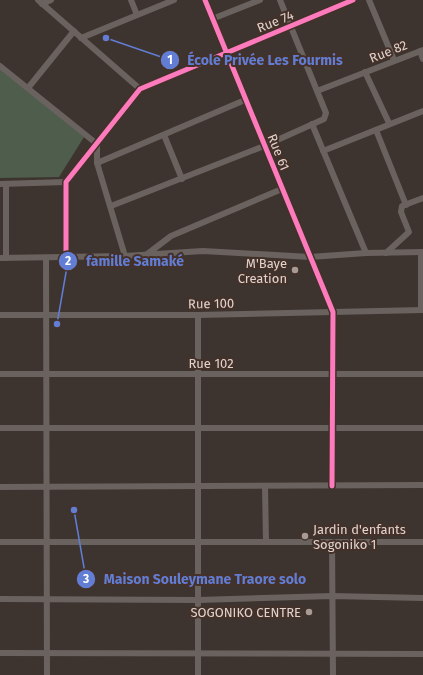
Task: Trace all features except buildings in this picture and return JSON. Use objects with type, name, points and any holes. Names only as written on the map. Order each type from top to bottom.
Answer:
[{"type":"street","points":[[40,2],[51,0]]},
{"type":"street","points":[[131,0],[138,15]]},
{"type":"street","points":[[81,38],[174,0]]},
{"type":"street","name":"Rue 61","points":[[205,0],[333,312]]},
{"type":"street","points":[[212,19],[260,0]]},
{"type":"street","points":[[111,206],[264,146],[324,119],[326,116],[317,91],[280,0]]},
{"type":"street","name":"Rue 74","points":[[140,89],[226,52],[291,27],[352,0]]},
{"type":"street","points":[[369,0],[394,60]]},
{"type":"street","points":[[40,2],[140,89],[66,182],[66,257]]},
{"type":"street","points":[[28,88],[74,31]]},
{"type":"street","points":[[422,50],[423,58]]},
{"type":"street","name":"Rue 82","points":[[317,91],[422,50]]},
{"type":"street","points":[[0,66],[96,144],[97,164],[125,256]]},
{"type":"street","points":[[365,72],[388,123]]},
{"type":"street","points":[[97,164],[246,100]]},
{"type":"street","points":[[323,151],[376,130],[388,123],[423,111]]},
{"type":"street","points":[[312,124],[366,253]]},
{"type":"street","points":[[376,130],[406,205]]},
{"type":"street","points":[[164,135],[182,179]]},
{"type":"street","points":[[66,182],[3,184],[3,258],[125,256],[204,251],[310,257],[366,253],[422,252],[422,310]]},
{"type":"street","points":[[146,255],[171,236],[282,189]]},
{"type":"street","points":[[386,253],[408,232],[401,212],[402,206],[423,198]]},
{"type":"street","points":[[46,258],[47,675]]},
{"type":"street","name":"Rue 100","points":[[0,315],[198,315],[422,310]]},
{"type":"street","points":[[332,486],[333,312]]},
{"type":"street","points":[[198,315],[198,675]]},
{"type":"street","name":"Rue 102","points":[[0,374],[423,374]]},
{"type":"street","points":[[0,428],[423,428]]},
{"type":"street","points":[[0,487],[423,485]]},
{"type":"street","points":[[266,486],[266,542]]},
{"type":"street","points":[[0,542],[423,542]]},
{"type":"street","points":[[332,542],[333,675]]},
{"type":"street","points":[[0,599],[47,600],[123,598],[198,600],[332,596],[423,598]]},
{"type":"street","points":[[0,653],[333,655],[423,654]]},
{"type":"green space","points":[[0,68],[84,137],[59,177],[0,178]]},
{"type":"cycle path","points":[[205,0],[333,312],[332,486]]},
{"type":"cycle path","points":[[66,257],[66,182],[140,89],[353,0]]},
{"type":"place","name":"École Privée Les Fourmis","points":[[106,38]]},
{"type":"place","name":"M'Baye Creation","points":[[295,270]]},
{"type":"place","name":"famille Samaké","points":[[57,324]]},
{"type":"place","name":"Maison Souleymane Traore solo","points":[[74,510]]},
{"type":"place","name":"Jardin d'enfants Sogoniko 1","points":[[305,536]]},
{"type":"place","name":"SOGONIKO CENTRE","points":[[309,612]]}]
